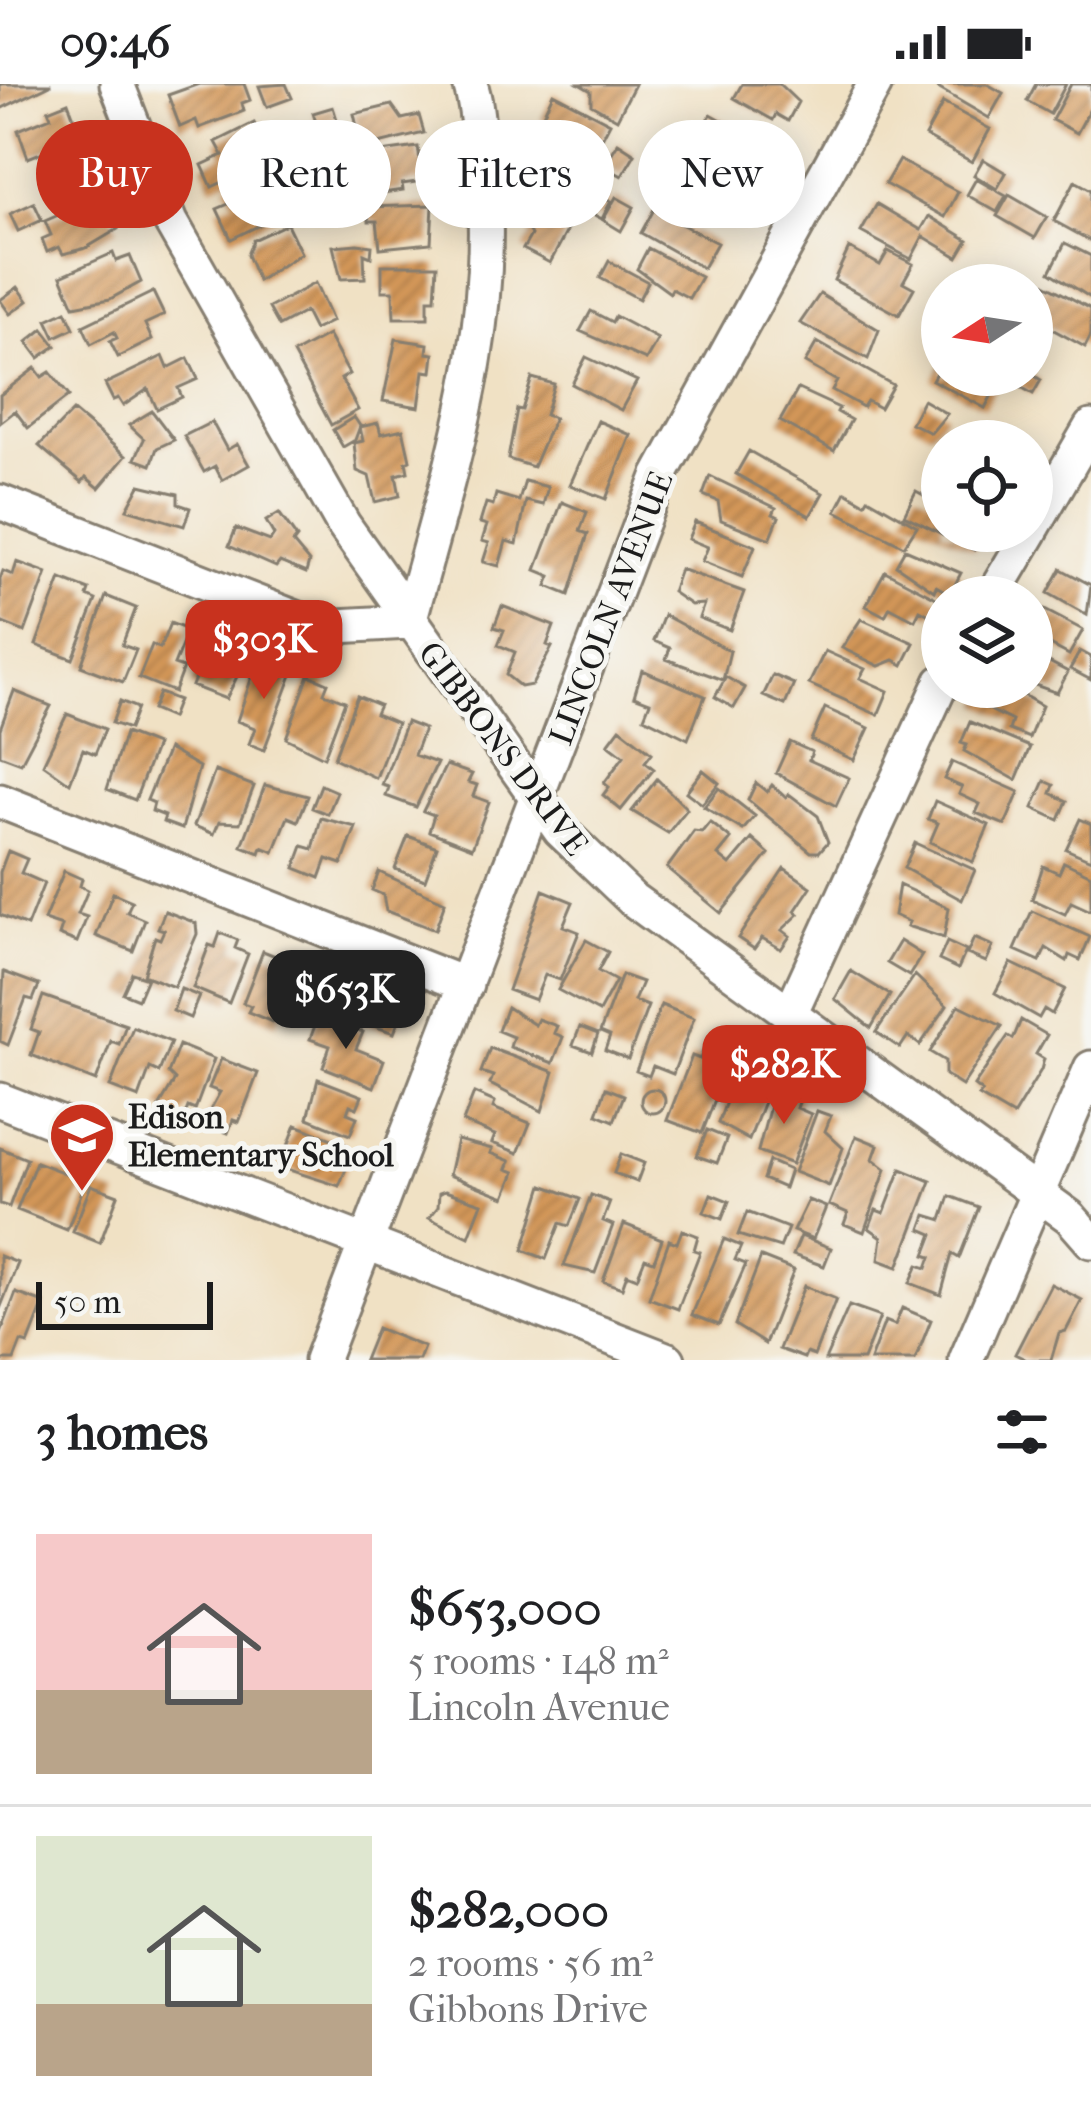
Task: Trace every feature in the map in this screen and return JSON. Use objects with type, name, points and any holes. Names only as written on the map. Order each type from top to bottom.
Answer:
[{"type":"street","name":"GIBBONS DRIVE","points":[[117,84],[171,222],[343,524],[536,798],[595,867],[789,1016],[1036,1198],[1070,1217],[1091,1240]]},
{"type":"street","name":"LINCOLN AVENUE","points":[[322,1360],[659,477],[687,416],[875,84]]},
{"type":"street","points":[[0,502],[319,627],[410,622],[462,440],[479,354],[487,262],[476,87]]},
{"type":"street","points":[[1053,492],[1091,427]]},
{"type":"street","points":[[789,1016],[930,708]]},
{"type":"street","points":[[0,801],[466,985]]},
{"type":"street","points":[[967,1360],[1091,1068]]},
{"type":"street","points":[[0,1100],[668,1360]]},
{"type":"building","points":[[0,84],[50,84],[50,85],[0,109]]},
{"type":"building","points":[[199,84],[244,84],[250,100],[242,103],[244,111],[199,128],[196,120],[177,120],[168,95]]},
{"type":"building","points":[[286,84],[292,98],[267,107],[259,86]]},
{"type":"building","points":[[579,84],[635,84],[617,119],[591,104],[591,91]]},
{"type":"building","points":[[742,84],[779,84],[798,102],[789,120],[776,114],[773,120],[734,98]]},
{"type":"building","points":[[931,84],[987,84],[1003,93],[989,118]]},
{"type":"building","points":[[1036,84],[1066,84],[1050,114],[1027,101]]},
{"type":"building","points":[[1071,84],[1091,84],[1091,107],[1077,133],[1052,120]]},
{"type":"building","points":[[553,93],[604,120],[543,120]]},
{"type":"building","points":[[68,102],[75,120],[43,120],[51,117],[48,110]]},
{"type":"building","points":[[943,103],[990,129],[972,162],[925,136]]},
{"type":"building","points":[[392,105],[402,119],[419,115],[420,120],[415,120],[415,135],[391,141],[391,120],[355,120],[354,114]]},
{"type":"building","points":[[333,107],[337,120],[315,120],[313,113]]},
{"type":"building","points":[[36,123],[36,155],[28,158],[18,130]]},
{"type":"building","points":[[618,143],[635,154],[622,176],[614,172]]},
{"type":"building","points":[[415,147],[415,182],[402,184],[403,190],[391,192],[391,151]]},
{"type":"building","points":[[217,158],[217,185],[212,187],[202,165]]},
{"type":"building","points":[[983,159],[1006,173],[997,189],[974,175]]},
{"type":"building","points":[[899,160],[958,192],[945,217],[885,184]]},
{"type":"building","points":[[976,179],[1006,196],[997,212],[967,195]]},
{"type":"building","points":[[1075,181],[1091,190],[1091,241],[1054,221]]},
{"type":"building","points":[[1009,195],[1047,217],[1035,238],[997,216]]},
{"type":"building","points":[[616,197],[634,207],[621,231],[614,227]]},
{"type":"building","points":[[34,203],[36,223],[18,231],[10,214]]},
{"type":"building","points":[[877,204],[921,230],[929,216],[968,240],[958,257],[923,236],[911,259],[861,232]]},
{"type":"building","points":[[391,206],[415,206],[415,228],[432,228],[431,243],[380,248],[378,228],[391,228]]},
{"type":"building","points":[[48,228],[118,229],[86,248],[63,254],[59,247],[47,252],[42,239],[51,235]]},
{"type":"building","points":[[226,228],[254,228],[231,239]]},
{"type":"building","points":[[289,228],[301,253],[258,281],[247,255],[253,240]]},
{"type":"building","points":[[527,228],[569,228],[550,263],[523,249],[531,235]]},
{"type":"building","points":[[644,228],[688,228],[717,243],[703,268],[641,233]]},
{"type":"building","points":[[1065,243],[1091,256],[1091,298],[1053,274]]},
{"type":"building","points":[[333,246],[372,246],[371,257],[364,254],[365,278],[341,279]]},
{"type":"building","points":[[648,248],[701,277],[689,298],[672,289],[670,293],[637,269]]},
{"type":"building","points":[[849,248],[880,265],[888,251],[913,264],[903,282],[914,288],[899,315],[834,280]]},
{"type":"building","points":[[113,253],[116,261],[130,256],[141,282],[110,299],[74,306],[61,276]]},
{"type":"building","points":[[609,261],[648,282],[639,299],[600,278]]},
{"type":"building","points":[[382,265],[437,265],[435,299],[428,299],[428,318],[394,318],[393,291],[382,291]]},
{"type":"building","points":[[315,283],[332,321],[314,330],[305,312],[279,326],[269,308]]},
{"type":"building","points":[[18,287],[28,301],[10,314],[0,300]]},
{"type":"building","points":[[1053,288],[1091,309],[1091,335],[1085,347],[1053,329]]},
{"type":"building","points":[[153,292],[164,315],[145,324],[152,340],[118,357],[110,341],[117,338],[114,332],[91,344],[83,326]]},
{"type":"building","points":[[820,294],[879,330],[868,359],[800,323]]},
{"type":"building","points":[[66,311],[74,328],[55,337],[47,320]]},
{"type":"building","points":[[591,311],[612,322],[615,316],[658,339],[646,360],[580,331]]},
{"type":"building","points":[[43,329],[56,346],[39,358],[27,342]]},
{"type":"building","points":[[328,335],[349,374],[341,379],[358,410],[331,425],[293,354]]},
{"type":"building","points":[[396,339],[428,344],[427,353],[434,354],[432,372],[424,371],[419,407],[383,401]]},
{"type":"building","points":[[817,342],[893,385],[880,408],[867,401],[863,407],[832,390],[837,381],[805,363]]},
{"type":"building","points":[[163,356],[168,368],[188,358],[198,379],[178,388],[182,397],[157,409],[148,389],[123,406],[118,398],[113,400],[105,384]]},
{"type":"building","points":[[586,357],[637,381],[621,410],[572,384]]},
{"type":"building","points":[[35,368],[42,377],[50,372],[69,396],[28,428],[15,411],[0,423],[0,395]]},
{"type":"building","points":[[532,378],[554,384],[545,415],[554,418],[533,467],[508,459],[517,409],[522,410]]},
{"type":"building","points":[[798,389],[839,408],[837,412],[851,420],[834,451],[780,421]]},
{"type":"building","points":[[962,396],[991,396],[985,408]]},
{"type":"building","points":[[923,400],[947,414],[942,420],[921,420],[921,428],[911,423]]},
{"type":"building","points":[[73,411],[126,456],[99,488],[86,477],[82,482],[39,446]]},
{"type":"building","points":[[152,411],[174,440],[157,448],[151,465],[135,459],[144,439],[129,425]]},
{"type":"building","points":[[354,417],[360,426],[355,440],[343,447],[333,430]]},
{"type":"building","points":[[598,421],[631,435],[606,499],[570,485]]},
{"type":"building","points":[[212,422],[227,450],[237,444],[249,465],[222,480],[215,466],[204,472],[184,436]]},
{"type":"building","points":[[378,423],[381,434],[403,429],[410,460],[406,462],[408,472],[396,475],[400,496],[375,502],[369,476],[357,471],[354,443],[363,441],[360,427]]},
{"type":"building","points":[[749,451],[823,493],[810,516],[736,474]]},
{"type":"building","points":[[710,476],[776,508],[773,514],[779,517],[770,539],[721,520],[718,501],[703,495]]},
{"type":"building","points":[[525,481],[548,487],[543,505],[526,501],[517,544],[506,541],[499,566],[483,562],[489,543],[482,541],[487,525],[480,523],[486,503],[493,505],[496,494],[519,501]]},
{"type":"building","points":[[140,485],[178,494],[178,504],[190,508],[184,526],[127,509]]},
{"type":"building","points":[[916,491],[921,494],[921,524],[904,515]]},
{"type":"building","points":[[846,492],[865,503],[868,498],[917,526],[904,546],[836,511]]},
{"type":"building","points":[[562,502],[587,512],[580,531],[588,534],[569,595],[547,586],[551,576],[536,570]]},
{"type":"building","points":[[279,513],[297,538],[293,543],[309,562],[306,573],[280,562],[276,567],[229,546],[236,528],[270,541],[274,535],[266,521]]},
{"type":"building","points":[[695,522],[755,546],[742,577],[702,561],[708,547],[688,539]]},
{"type":"building","points":[[905,549],[961,573],[921,576],[921,582],[896,565]]},
{"type":"building","points":[[17,562],[47,573],[25,632],[0,622],[0,579],[3,571],[13,575]]},
{"type":"building","points":[[680,569],[744,592],[730,630],[699,618],[704,604],[691,605],[672,592]]},
{"type":"building","points":[[1061,569],[1091,585],[1087,615],[1053,596]]},
{"type":"building","points":[[885,571],[921,590],[921,611],[915,620],[890,607],[885,616],[866,606]]},
{"type":"building","points":[[61,579],[89,590],[87,596],[96,600],[73,659],[36,645]]},
{"type":"building","points":[[106,596],[136,608],[122,645],[136,650],[123,682],[81,666]]},
{"type":"building","points":[[502,606],[554,626],[547,645],[552,647],[532,685],[521,687],[506,675],[515,652],[498,645],[504,630],[494,627]]},
{"type":"building","points":[[1053,614],[1083,630],[1069,655],[1053,646]]},
{"type":"building","points":[[664,615],[730,651],[723,680],[666,659],[670,648],[654,641]]},
{"type":"building","points":[[861,619],[914,643],[903,665],[894,660],[879,666],[842,648]]},
{"type":"building","points":[[170,623],[188,630],[174,665],[183,668],[174,692],[139,678],[152,645],[160,648]]},
{"type":"building","points":[[217,644],[247,656],[226,699],[192,686],[204,654],[212,657]]},
{"type":"building","points":[[825,651],[865,669],[860,678],[888,691],[878,715],[809,684]]},
{"type":"building","points":[[1080,651],[1091,657],[1091,680],[1070,669]]},
{"type":"building","points":[[257,662],[292,675],[264,750],[249,744],[255,728],[237,721]]},
{"type":"building","points":[[1053,664],[1068,672],[1057,693],[1053,692]]},
{"type":"building","points":[[642,670],[705,696],[688,739],[644,717],[650,702],[634,696]]},
{"type":"building","points":[[309,675],[328,683],[324,693],[345,701],[324,757],[286,738]]},
{"type":"building","points":[[773,675],[794,684],[785,705],[763,696]]},
{"type":"building","points":[[726,677],[745,688],[734,708],[715,697]]},
{"type":"building","points":[[14,691],[51,706],[21,763],[0,755],[0,729]]},
{"type":"building","points":[[159,693],[178,700],[171,718],[152,710]]},
{"type":"building","points":[[357,696],[379,705],[375,714],[397,723],[376,778],[334,758]]},
{"type":"building","points":[[120,701],[137,708],[129,729],[112,723]]},
{"type":"building","points":[[825,708],[869,728],[854,760],[811,740]]},
{"type":"building","points":[[986,708],[1041,708],[1029,738],[1009,730],[1012,721]]},
{"type":"building","points":[[67,714],[105,729],[95,754],[83,749],[70,783],[43,764]]},
{"type":"building","points":[[406,722],[424,729],[414,755],[437,763],[416,807],[386,796],[389,787],[382,785]]},
{"type":"building","points":[[970,722],[1030,747],[1016,780],[964,751],[967,745],[961,743]]},
{"type":"building","points":[[620,728],[652,753],[645,762],[654,769],[621,810],[603,795],[609,787],[604,783],[624,756],[608,744]]},
{"type":"building","points":[[125,733],[156,745],[135,800],[107,789]]},
{"type":"building","points":[[790,742],[812,752],[809,760],[849,778],[836,806],[776,773]]},
{"type":"building","points":[[168,749],[199,767],[182,829],[163,822],[165,816],[152,811],[154,803],[147,800]]},
{"type":"building","points":[[952,762],[1019,792],[1005,825],[976,813],[980,804],[959,794],[962,787],[944,779]]},
{"type":"building","points":[[446,765],[472,774],[468,782],[477,785],[473,796],[489,802],[472,848],[429,831],[434,815],[423,811]]},
{"type":"building","points":[[703,770],[719,783],[702,804],[686,792]]},
{"type":"building","points":[[215,771],[254,786],[240,823],[219,822],[214,834],[194,826]]},
{"type":"building","points":[[657,779],[687,809],[668,833],[632,811]]},
{"type":"building","points":[[1045,781],[1054,785],[1051,793],[1067,801],[1059,820],[1033,808]]},
{"type":"building","points":[[756,783],[767,792],[772,785],[786,798],[789,794],[818,816],[828,842],[819,852],[811,852],[748,800]]},
{"type":"building","points":[[265,785],[308,796],[298,821],[288,817],[274,852],[262,847],[260,853],[242,846]]},
{"type":"building","points":[[321,785],[337,792],[328,814],[312,808]]},
{"type":"building","points":[[719,788],[755,816],[743,830],[704,807]]},
{"type":"building","points":[[935,801],[989,825],[973,862],[930,842],[938,823],[928,819]]},
{"type":"building","points":[[321,818],[356,827],[342,864],[327,859],[320,878],[295,868],[303,846],[313,849]]},
{"type":"building","points":[[1080,819],[1091,824],[1091,860],[1066,849]]},
{"type":"building","points":[[710,822],[731,839],[718,855],[730,865],[752,839],[769,854],[721,913],[667,868],[694,831],[702,832]]},
{"type":"building","points":[[408,836],[437,847],[425,880],[395,869]]},
{"type":"building","points":[[915,843],[975,870],[962,900],[904,868]]},
{"type":"building","points":[[8,851],[27,859],[21,873],[44,883],[27,926],[0,915],[0,872]]},
{"type":"building","points":[[1064,862],[1091,875],[1091,911],[1071,902],[1065,914],[1032,899],[1043,866],[1059,873]]},
{"type":"building","points":[[784,868],[811,887],[795,911],[799,914],[782,930],[790,936],[781,949],[762,938],[754,949],[738,938]]},
{"type":"building","points":[[64,871],[82,879],[80,886],[88,890],[78,914],[87,917],[77,942],[59,935],[62,926],[44,920]]},
{"type":"building","points":[[379,872],[445,902],[435,930],[386,911],[383,895],[372,890]]},
{"type":"building","points":[[899,885],[949,908],[944,938],[907,926],[909,922],[894,915]]},
{"type":"building","points":[[543,890],[573,902],[563,926],[579,932],[560,980],[545,975],[535,1000],[508,990]]},
{"type":"building","points":[[113,893],[132,901],[127,912],[145,920],[133,951],[96,936]]},
{"type":"building","points":[[165,911],[196,923],[197,934],[174,987],[143,975],[155,937],[160,939],[164,930],[158,928]]},
{"type":"building","points":[[1032,911],[1090,937],[1080,960],[1069,955],[1067,961],[1046,948],[1040,961],[1015,950]]},
{"type":"building","points":[[220,933],[238,940],[235,948],[248,954],[229,1003],[193,988],[209,945],[215,947]]},
{"type":"building","points":[[974,938],[993,946],[986,962],[967,954]]},
{"type":"building","points":[[586,940],[608,952],[598,971],[616,981],[599,1012],[558,990]]},
{"type":"building","points":[[900,941],[922,955],[909,976],[887,963]]},
{"type":"building","points":[[947,942],[966,951],[958,969],[939,960]]},
{"type":"building","points":[[263,951],[291,962],[282,987],[290,990],[277,1024],[248,1012],[251,1006],[243,1003]]},
{"type":"building","points":[[1011,963],[1065,989],[1052,1014],[1044,1009],[1039,1018],[995,993]]},
{"type":"building","points":[[851,971],[890,995],[871,1028],[835,999]]},
{"type":"building","points":[[4,972],[39,985],[33,1000],[26,998],[8,1045],[0,1041]]},
{"type":"building","points":[[132,973],[147,978],[138,999],[123,993]]},
{"type":"building","points":[[346,973],[388,995],[390,990],[408,997],[394,1033],[331,1011]]},
{"type":"building","points":[[622,975],[642,982],[634,1001],[648,1006],[628,1059],[605,1050],[610,1036],[600,1032]]},
{"type":"building","points":[[915,975],[947,1006],[920,1045],[908,1036],[900,1048],[876,1032]]},
{"type":"building","points":[[300,982],[319,989],[312,1009],[293,1002]]},
{"type":"building","points":[[181,989],[199,996],[190,1018],[173,1011]]},
{"type":"building","points":[[43,996],[126,1025],[119,1044],[111,1041],[96,1081],[31,1055],[39,1032],[31,1029]]},
{"type":"building","points":[[661,1005],[694,1018],[673,1074],[653,1066],[649,1076],[636,1071]]},
{"type":"building","points":[[959,1005],[1002,1026],[962,1086],[945,1075],[945,1061],[930,1052]]},
{"type":"building","points":[[507,1007],[535,1025],[538,1019],[557,1026],[554,1033],[563,1037],[553,1063],[510,1047],[513,1037],[498,1031]]},
{"type":"building","points":[[319,1015],[363,1032],[356,1049],[384,1060],[374,1087],[323,1067],[330,1046],[310,1039]]},
{"type":"building","points":[[1021,1020],[1047,1035],[1036,1054],[1044,1059],[1041,1070],[1013,1116],[979,1096],[982,1092],[974,1086],[1008,1036],[1013,1039]]},
{"type":"building","points":[[133,1027],[171,1042],[159,1072],[150,1068],[139,1098],[110,1087]]},
{"type":"building","points":[[580,1027],[598,1034],[592,1052],[573,1045]]},
{"type":"building","points":[[708,1039],[734,1050],[702,1133],[667,1120],[692,1056],[700,1059]]},
{"type":"building","points":[[179,1045],[214,1059],[195,1110],[188,1107],[184,1117],[159,1107],[175,1080],[168,1073]]},
{"type":"building","points":[[490,1048],[554,1072],[542,1111],[490,1084],[493,1076],[481,1072]]},
{"type":"building","points":[[221,1059],[258,1073],[239,1122],[233,1120],[228,1133],[203,1123],[220,1092],[209,1088]]},
{"type":"building","points":[[737,1073],[770,1086],[749,1140],[718,1123]]},
{"type":"building","points":[[318,1079],[362,1096],[357,1108],[350,1105],[347,1113],[357,1117],[350,1135],[308,1118]]},
{"type":"building","points":[[775,1087],[801,1097],[797,1108],[811,1114],[792,1164],[758,1151]]},
{"type":"building","points":[[606,1088],[624,1095],[614,1121],[597,1114]]},
{"type":"building","points":[[653,1089],[665,1101],[653,1113],[641,1101]]},
{"type":"building","points":[[474,1093],[495,1102],[493,1108],[530,1123],[518,1153],[492,1143],[495,1135],[463,1122]]},
{"type":"building","points":[[817,1111],[831,1116],[825,1131],[843,1148],[829,1186],[794,1172]]},
{"type":"building","points":[[296,1125],[345,1144],[338,1160],[348,1164],[339,1186],[280,1167]]},
{"type":"building","points":[[707,1130],[727,1138],[717,1163],[697,1156]]},
{"type":"building","points":[[856,1136],[878,1145],[873,1159],[886,1169],[864,1232],[844,1224],[848,1213],[829,1205]]},
{"type":"building","points":[[457,1140],[492,1149],[490,1153],[510,1161],[507,1169],[515,1172],[505,1197],[449,1175]]},
{"type":"building","points":[[0,1148],[27,1159],[9,1207],[0,1204]]},
{"type":"building","points":[[621,1154],[644,1163],[637,1182],[614,1173]]},
{"type":"building","points":[[769,1161],[790,1170],[784,1188],[763,1179]]},
{"type":"building","points":[[36,1162],[86,1181],[67,1230],[17,1210]]},
{"type":"building","points":[[901,1169],[931,1181],[898,1267],[879,1260],[882,1237],[869,1228],[876,1210],[884,1213]]},
{"type":"building","points":[[91,1185],[118,1195],[100,1243],[73,1232]]},
{"type":"building","points":[[543,1185],[580,1199],[569,1226],[560,1223],[546,1259],[523,1250]]},
{"type":"building","points":[[439,1193],[482,1203],[469,1237],[429,1218],[438,1207]]},
{"type":"building","points":[[711,1194],[729,1201],[722,1219],[704,1212]]},
{"type":"building","points":[[591,1195],[610,1202],[603,1221],[613,1225],[595,1273],[564,1266]]},
{"type":"building","points":[[950,1196],[979,1207],[959,1258],[952,1254],[941,1295],[910,1283],[918,1265],[927,1268],[931,1257],[925,1255],[933,1234],[921,1229],[926,1215],[942,1220]]},
{"type":"building","points":[[808,1200],[826,1207],[813,1239],[793,1231]]},
{"type":"building","points":[[747,1212],[788,1228],[780,1248],[738,1235]]},
{"type":"building","points":[[624,1224],[662,1239],[654,1261],[645,1258],[637,1278],[627,1274],[622,1288],[603,1281]]},
{"type":"building","points":[[682,1230],[698,1236],[694,1250],[700,1252],[678,1309],[649,1298],[669,1240],[677,1243]]},
{"type":"building","points":[[801,1236],[831,1248],[824,1266],[793,1255]]},
{"type":"building","points":[[724,1239],[741,1246],[735,1260],[746,1264],[719,1325],[692,1315]]},
{"type":"building","points":[[0,1256],[18,1263],[0,1309]]},
{"type":"building","points":[[761,1257],[794,1270],[765,1344],[735,1325]]},
{"type":"building","points":[[1051,1284],[1082,1300],[1066,1331],[1059,1333],[1051,1360],[1027,1360],[1015,1354]]},
{"type":"building","points":[[804,1286],[836,1299],[814,1356],[806,1353],[804,1358],[779,1349]]},
{"type":"building","points":[[16,1293],[44,1303],[28,1344],[21,1342],[14,1360],[0,1360],[0,1335]]},
{"type":"building","points":[[849,1306],[880,1317],[863,1360],[825,1360]]},
{"type":"building","points":[[902,1308],[931,1320],[915,1360],[870,1360],[885,1321],[895,1325]]},
{"type":"building","points":[[377,1328],[424,1347],[419,1360],[364,1360]]},
{"type":"place","name":"Edison Elementary School","points":[[82,1194]]}]
